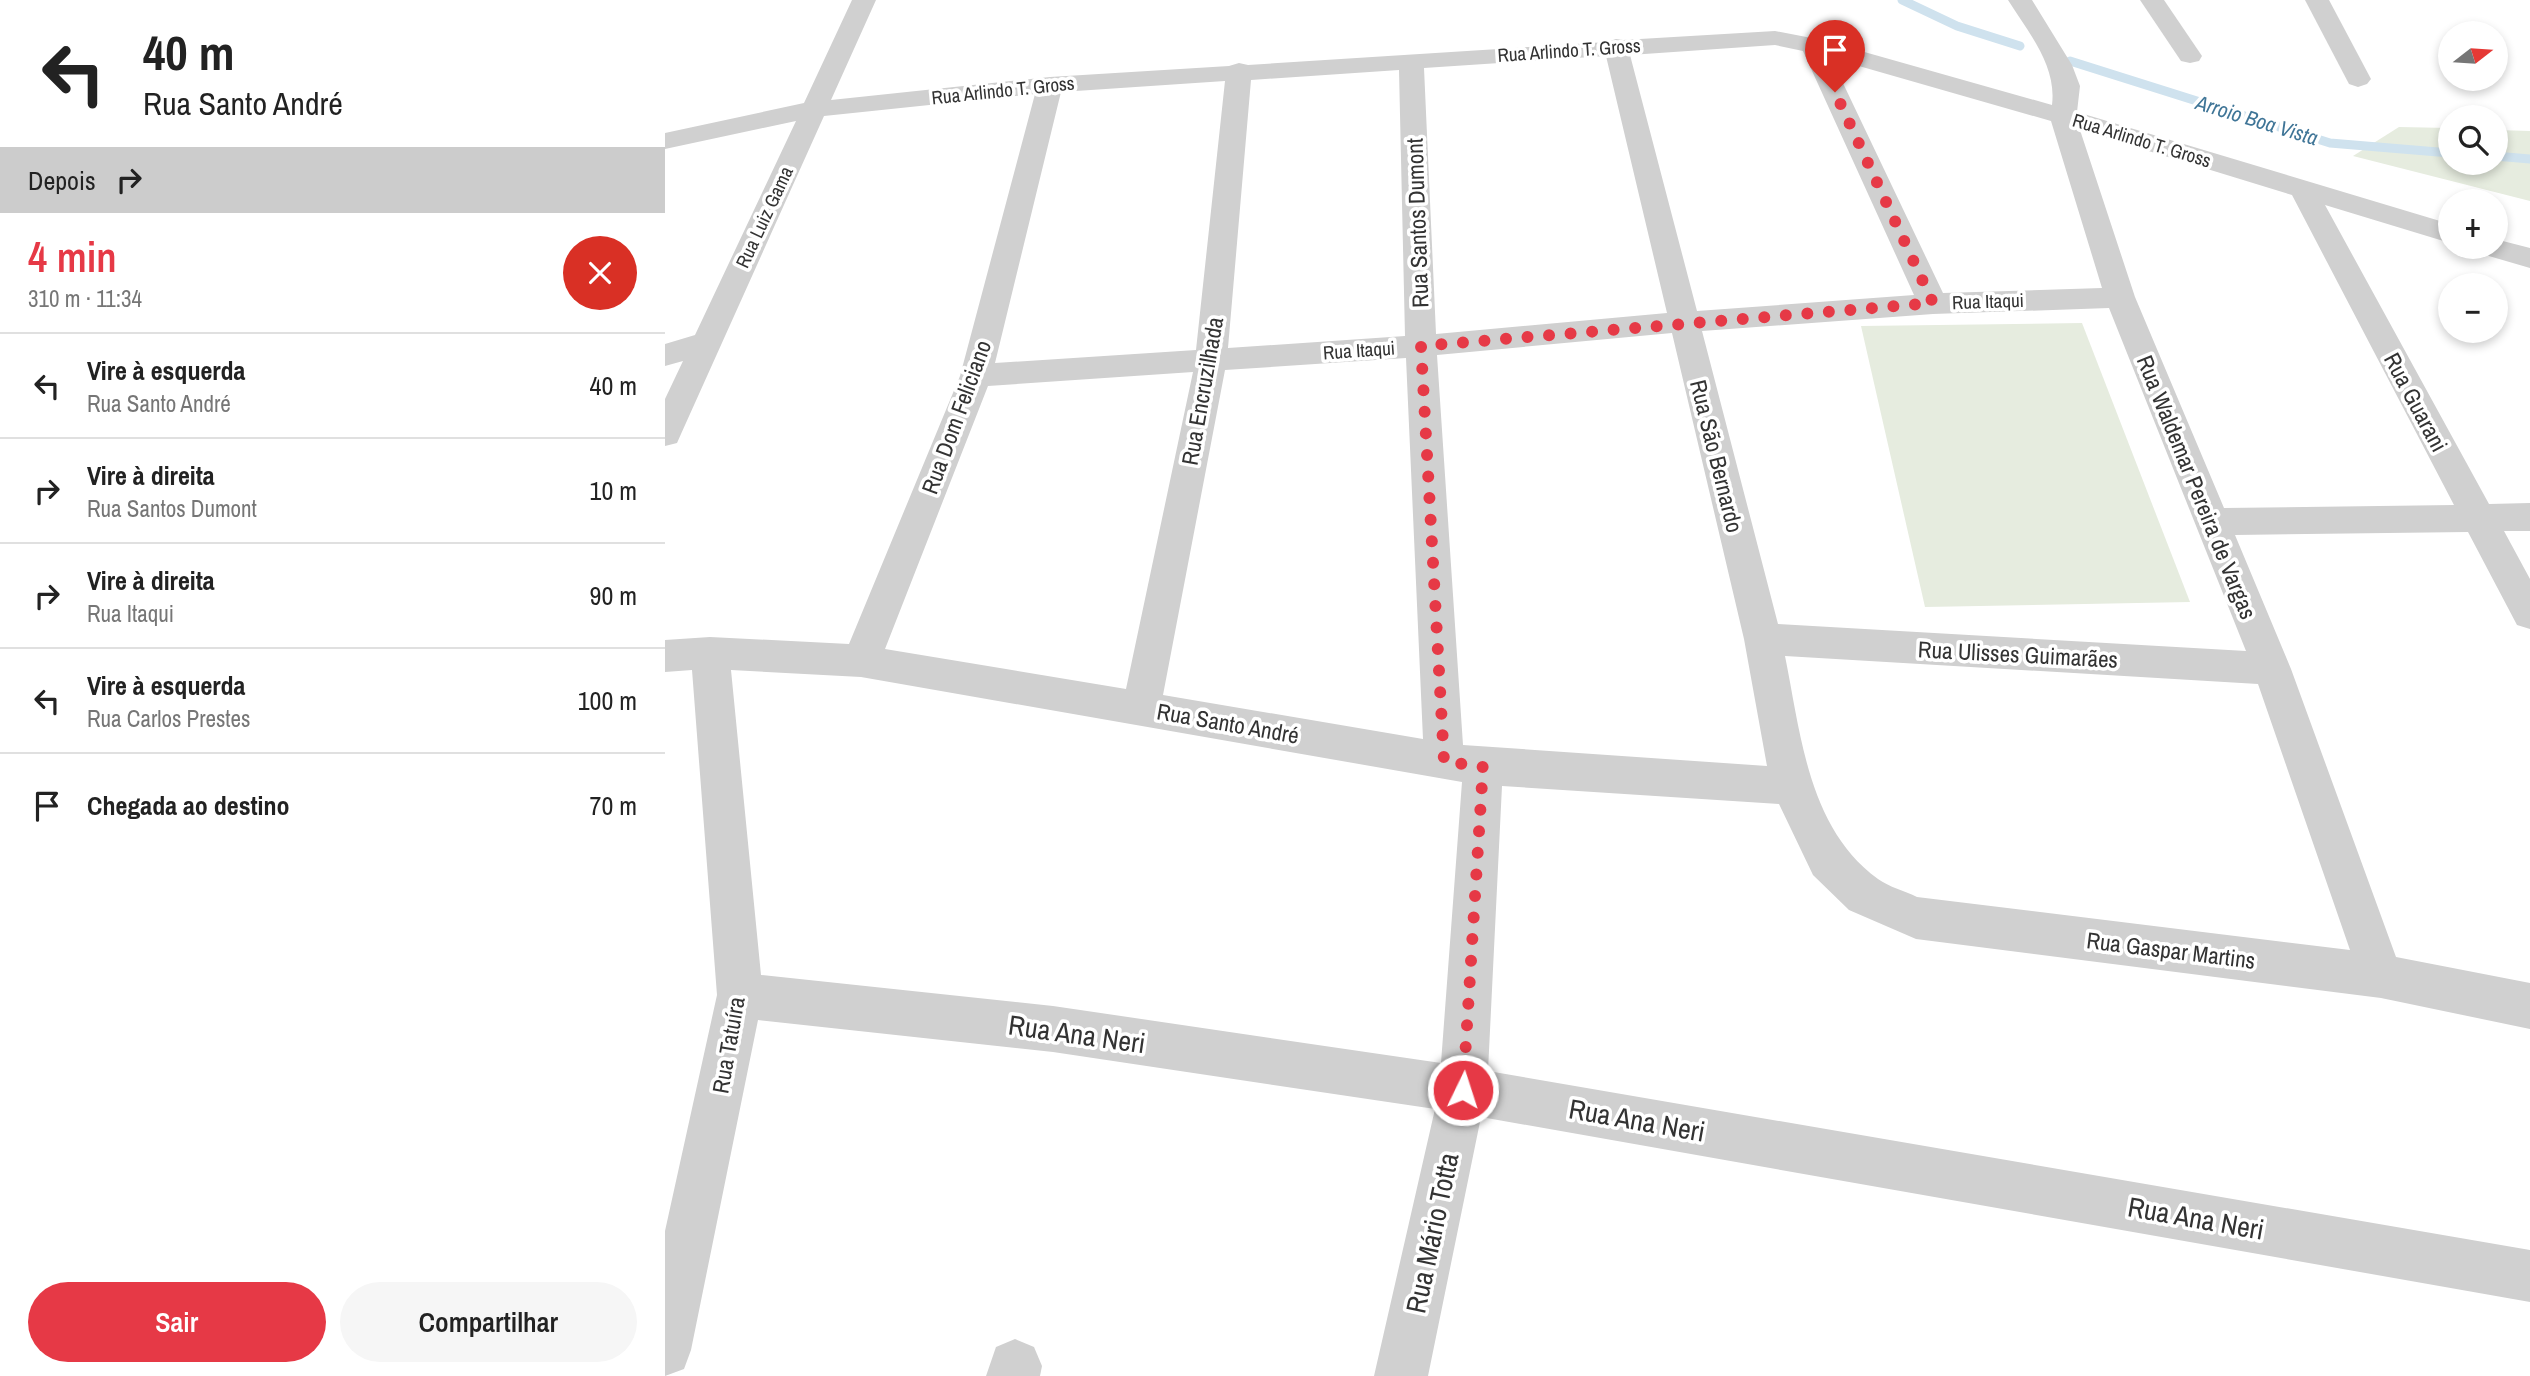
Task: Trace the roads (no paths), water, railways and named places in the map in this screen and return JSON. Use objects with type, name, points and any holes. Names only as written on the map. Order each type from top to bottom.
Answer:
[{"type":"street","name":"Rua Luiz Gama","points":[[665,433],[864,0]]},
{"type":"street","name":"Rua Waldemar Pereira de Vargas","points":[[2020,0],[2060,65],[2067,86],[2063,116],[2120,297],[2272,669],[2381,976]]},
{"type":"street","points":[[2153,0],[2190,56]]},
{"type":"street","points":[[2317,0],[2358,79]]},
{"type":"street","name":"Rua Arlindo T. Gross","points":[[665,141],[814,109],[1050,85],[1616,46],[1775,38],[1813,45],[2063,116],[2438,230]]},
{"type":"street","points":[[1813,45],[1933,303]]},
{"type":"street","name":"Rua São Bernardo","points":[[1616,46],[1763,639],[1791,786],[1828,861]]},
{"type":"street","name":"Rua Santos Dumont","points":[[1411,62],[1421,346],[1464,764]]},
{"type":"street","name":"Rua Encruzilhada","points":[[1141,708],[1211,359],[1240,71]]},
{"type":"street","name":"Rua Dom Feliciano","points":[[861,661],[976,376],[1050,85]]},
{"type":"street","name":"Rua Guarani","points":[[2302,188],[2530,614]]},
{"type":"street","points":[[2508,252],[2530,258]]},
{"type":"street","name":"Rua Itaqui","points":[[976,376],[1421,346],[1933,303],[2120,297]]},
{"type":"street","points":[[665,355],[706,343]]},
{"type":"street","points":[[2211,522],[2530,517]]},
{"type":"street","name":"Rua Ulisses Guimarães","points":[[1763,639],[2272,669]]},
{"type":"street","name":"Rua Santo André","points":[[665,656],[710,653],[861,661],[1464,764],[1791,786]]},
{"type":"street","name":"Rua Tatuíra","points":[[665,1350],[740,995],[710,653]]},
{"type":"street","name":"Rua Mário Totta","points":[[1401,1376],[1463,1090],[1464,764]]},
{"type":"street","name":"Rua Gaspar Martins","points":[[1828,861],[1864,895],[1916,918],[2381,976],[2530,1006]]},
{"type":"street","name":"Rua Ana Neri","points":[[740,995],[1053,1029],[1463,1090],[2530,1276]]},
{"type":"waterway","name":"Arroio Boa Vista","points":[[1902,0],[1957,26],[2020,46]]},
{"type":"waterway","name":"Arroio Boa Vista","points":[[2070,61],[2330,143],[2438,152]]},
{"type":"waterway","name":"Arroio Boa Vista","points":[[2508,157],[2530,159]]}]
